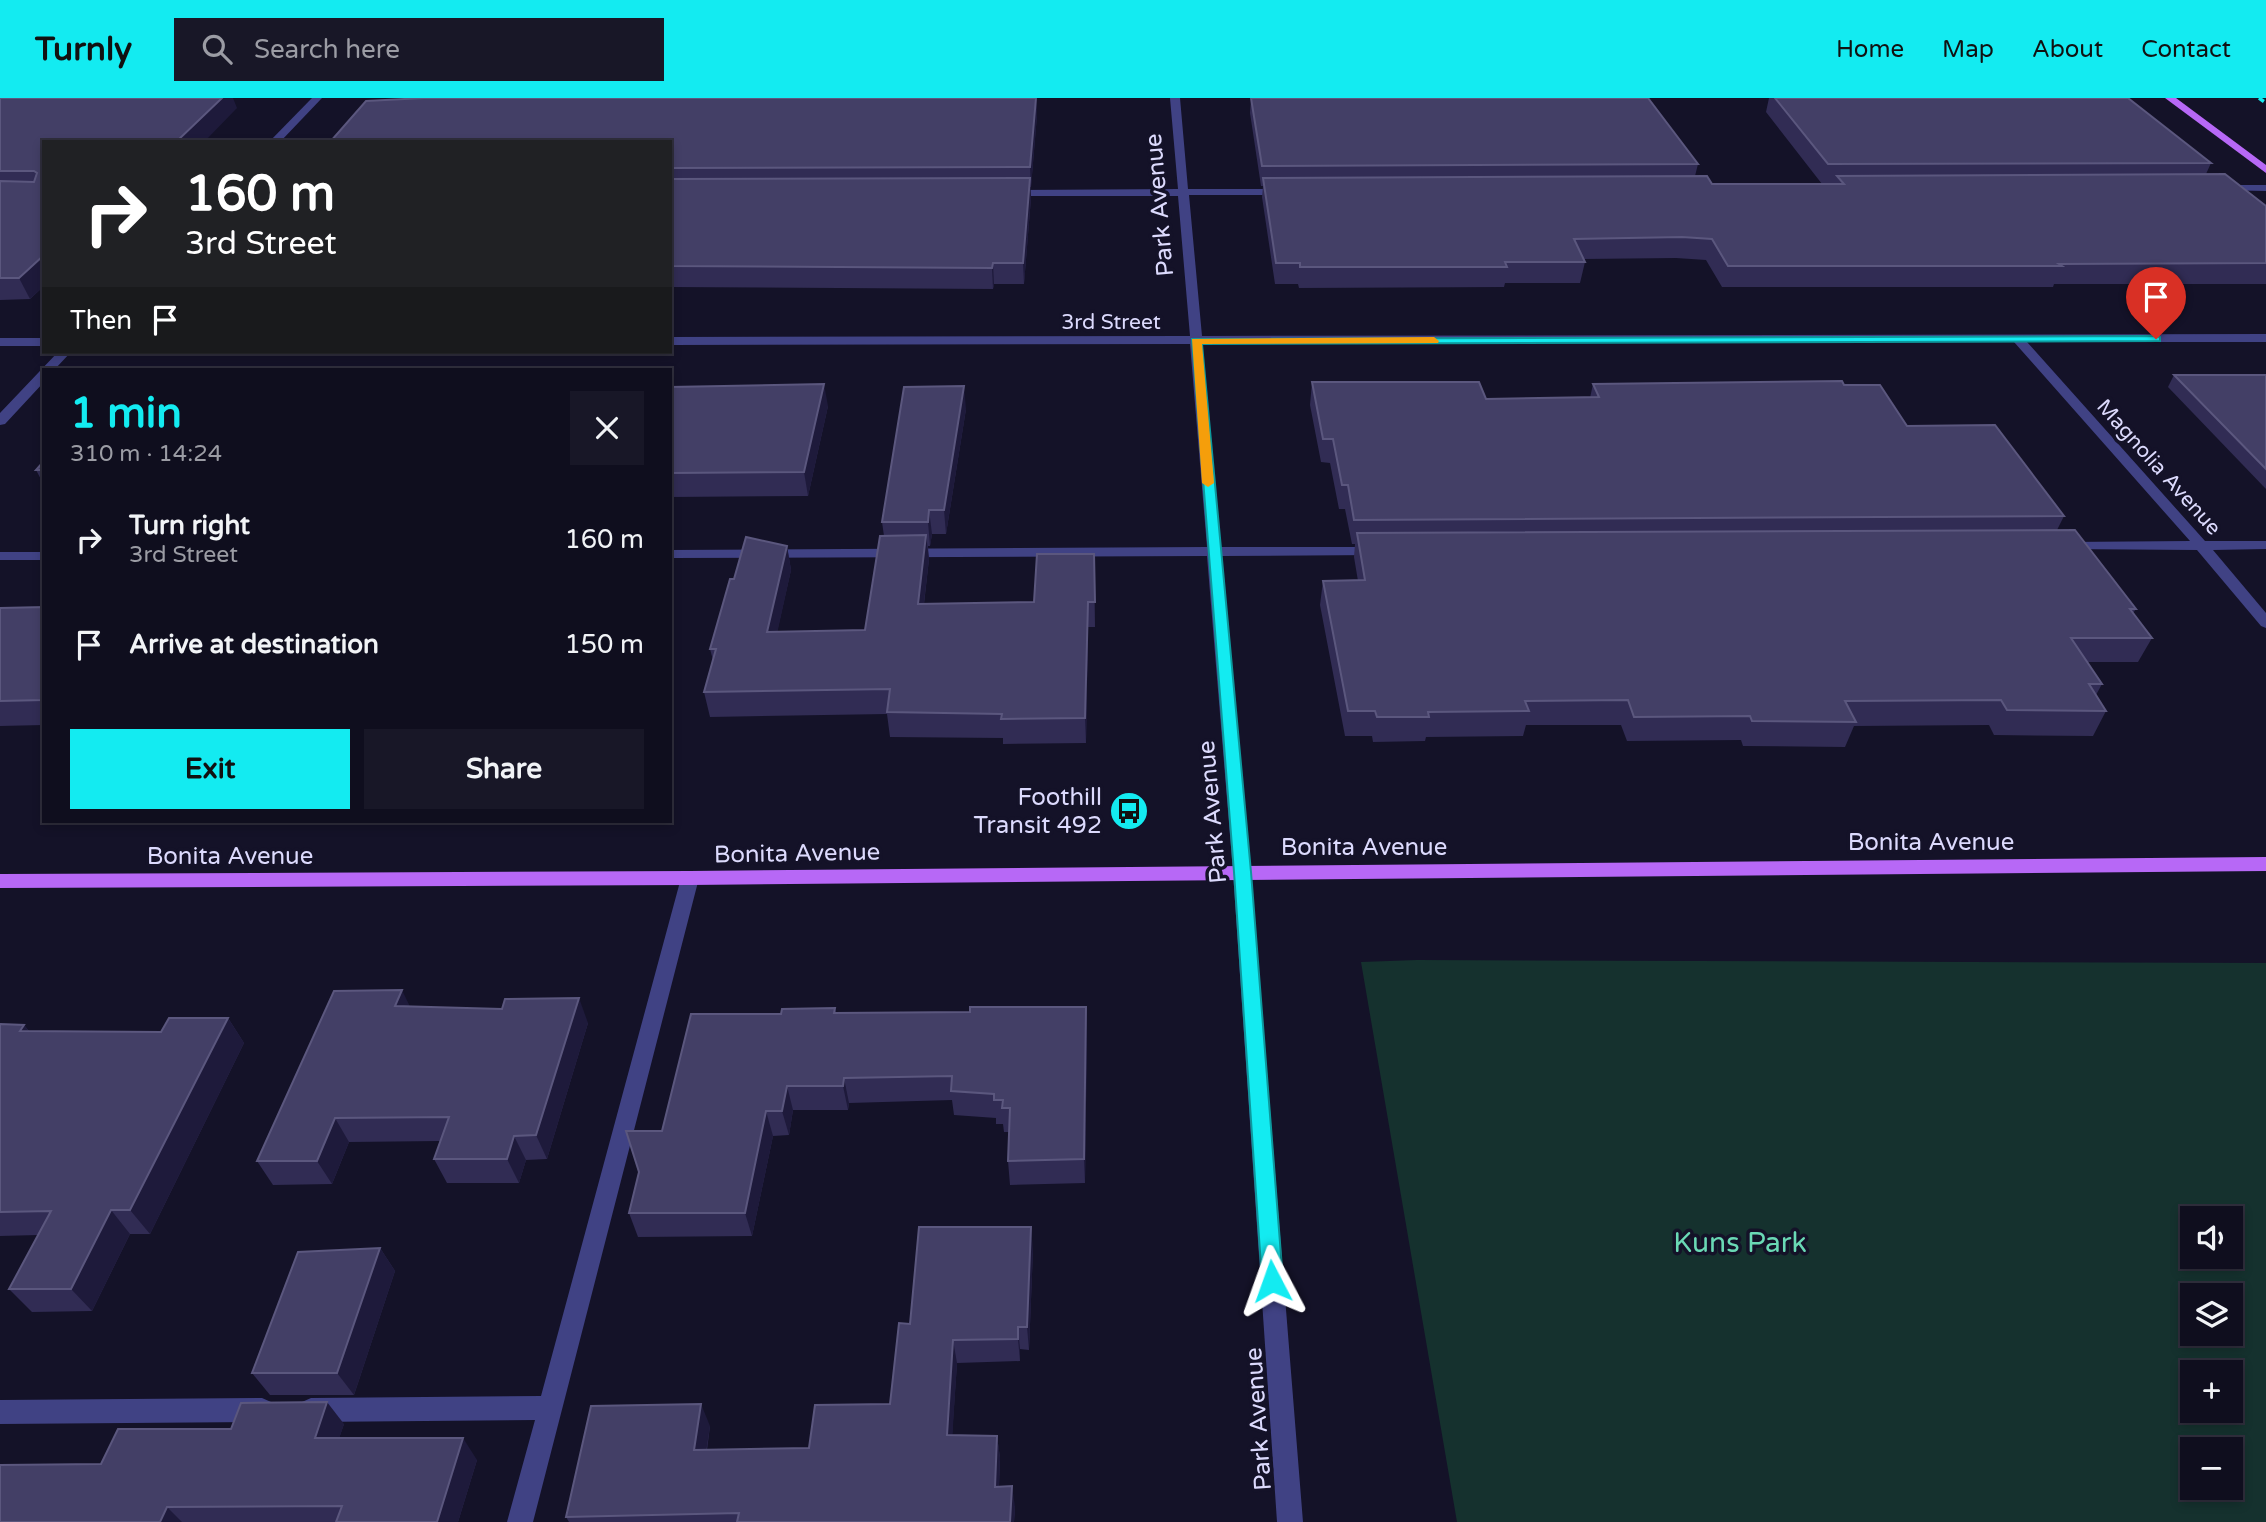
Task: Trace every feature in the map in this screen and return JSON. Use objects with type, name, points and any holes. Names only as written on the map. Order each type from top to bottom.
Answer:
[{"type":"main road","points":[[2170,98],[2266,170]]},
{"type":"main road","name":"Bonita Avenue","points":[[0,881],[690,878],[2266,864]]},
{"type":"street","points":[[276,140],[317,98]]},
{"type":"street","name":"Park Avenue","points":[[1175,98],[1242,872],[1290,1522]]},
{"type":"street","points":[[2210,188],[2266,187]]},
{"type":"street","points":[[989,194],[1294,192]]},
{"type":"street","name":"3rd Street","points":[[672,341],[2266,338]]},
{"type":"street","name":"Magnolia Avenue","points":[[2019,340],[2202,546],[2266,623]]},
{"type":"street","points":[[0,342],[42,342]]},
{"type":"street","points":[[49,368],[63,354]]},
{"type":"street","points":[[0,421],[42,376]]},
{"type":"street","points":[[2049,547],[2266,545]]},
{"type":"street","points":[[672,554],[1395,551]]},
{"type":"street","points":[[0,556],[42,556]]},
{"type":"street","points":[[520,1522],[690,878]]},
{"type":"street","points":[[0,1412],[549,1408]]},
{"type":"green space","name":"Kuns Park","points":[[1361,962],[2266,963],[2266,1522],[1457,1522]]},
{"type":"building","points":[[0,98],[222,98],[178,140],[42,140],[42,257],[19,278],[0,278],[0,181],[34,182],[37,173],[0,171]]},
{"type":"building","points":[[424,98],[1036,98],[1030,167],[672,168],[672,140],[332,140],[366,101]]},
{"type":"building","points":[[1251,98],[1648,98],[1698,164],[1262,166]]},
{"type":"building","points":[[1775,98],[2128,98],[2211,163],[1828,164]]},
{"type":"building","points":[[2225,174],[2266,206],[2266,263],[1728,266],[1712,239],[1682,237],[1574,239],[1585,262],[1505,262],[1507,267],[1300,267],[1300,263],[1276,263],[1263,178],[1707,176],[1712,184],[1844,184],[1837,176]]},
{"type":"building","points":[[1030,178],[1023,263],[993,263],[992,268],[672,266],[672,179]]},
{"type":"building","points":[[2174,375],[2266,375],[2266,469]]},
{"type":"building","points":[[1842,381],[1844,385],[1880,385],[1907,426],[1995,425],[2064,516],[1354,520],[1348,485],[1342,485],[1333,439],[1323,439],[1312,382],[1479,382],[1486,399],[1599,397],[1593,384]]},
{"type":"building","points":[[824,384],[804,472],[672,473],[672,387]]},
{"type":"building","points":[[964,386],[944,510],[929,510],[928,522],[882,522],[904,387]]},
{"type":"building","points":[[2075,530],[2136,609],[2130,609],[2152,638],[2071,638],[2102,684],[2089,684],[2106,711],[2007,710],[2001,700],[1845,701],[1856,722],[1752,721],[1750,716],[1634,717],[1628,700],[1525,701],[1529,711],[1428,712],[1429,717],[1377,717],[1375,711],[1348,711],[1323,581],[1365,580],[1357,533]]},
{"type":"building","points":[[926,535],[918,604],[1034,602],[1037,554],[1094,554],[1095,602],[1088,602],[1085,718],[1001,719],[1002,714],[887,712],[890,689],[704,692],[716,649],[710,649],[730,579],[734,579],[746,537],[787,546],[767,632],[865,630],[880,536]]},
{"type":"building","points":[[42,607],[42,700],[0,701],[0,608]]},
{"type":"building","points":[[402,990],[395,1006],[502,1009],[505,999],[579,998],[536,1135],[514,1136],[507,1159],[434,1159],[449,1117],[335,1118],[317,1161],[257,1161],[334,991]]},
{"type":"building","points":[[970,1007],[1086,1007],[1084,1159],[1008,1161],[1010,1108],[1002,1108],[1003,1100],[994,1100],[994,1094],[951,1091],[952,1076],[844,1078],[843,1086],[787,1086],[782,1111],[766,1111],[745,1213],[629,1213],[639,1172],[626,1131],[662,1131],[691,1014],[781,1014],[782,1009],[835,1008],[834,1013],[970,1012]]},
{"type":"building","points":[[169,1018],[228,1018],[130,1210],[111,1210],[71,1289],[9,1289],[51,1211],[0,1212],[0,1024],[24,1025],[20,1031],[161,1032]]},
{"type":"building","points":[[919,1227],[1031,1227],[1027,1327],[1018,1327],[1018,1339],[953,1340],[947,1435],[997,1436],[995,1487],[1012,1486],[1010,1522],[737,1522],[739,1513],[566,1517],[591,1406],[701,1404],[694,1450],[809,1448],[815,1405],[890,1404],[899,1323],[910,1324]]},
{"type":"building","points":[[380,1248],[337,1373],[252,1373],[298,1252]]},
{"type":"building","points":[[327,1402],[315,1438],[463,1438],[437,1522],[336,1522],[342,1506],[167,1507],[160,1522],[0,1522],[0,1465],[101,1464],[118,1429],[231,1429],[241,1403]]},
{"type":"railway","points":[[2259,98],[2266,103]]},
{"type":"slow traffic","points":[[1208,483],[1196,341],[1434,341]]},
{"type":"place","name":"Foothill Transit 492","points":[[1129,811]]},
{"type":"route","points":[[1272,1281],[1242,872],[1196,341],[2156,339]]}]
